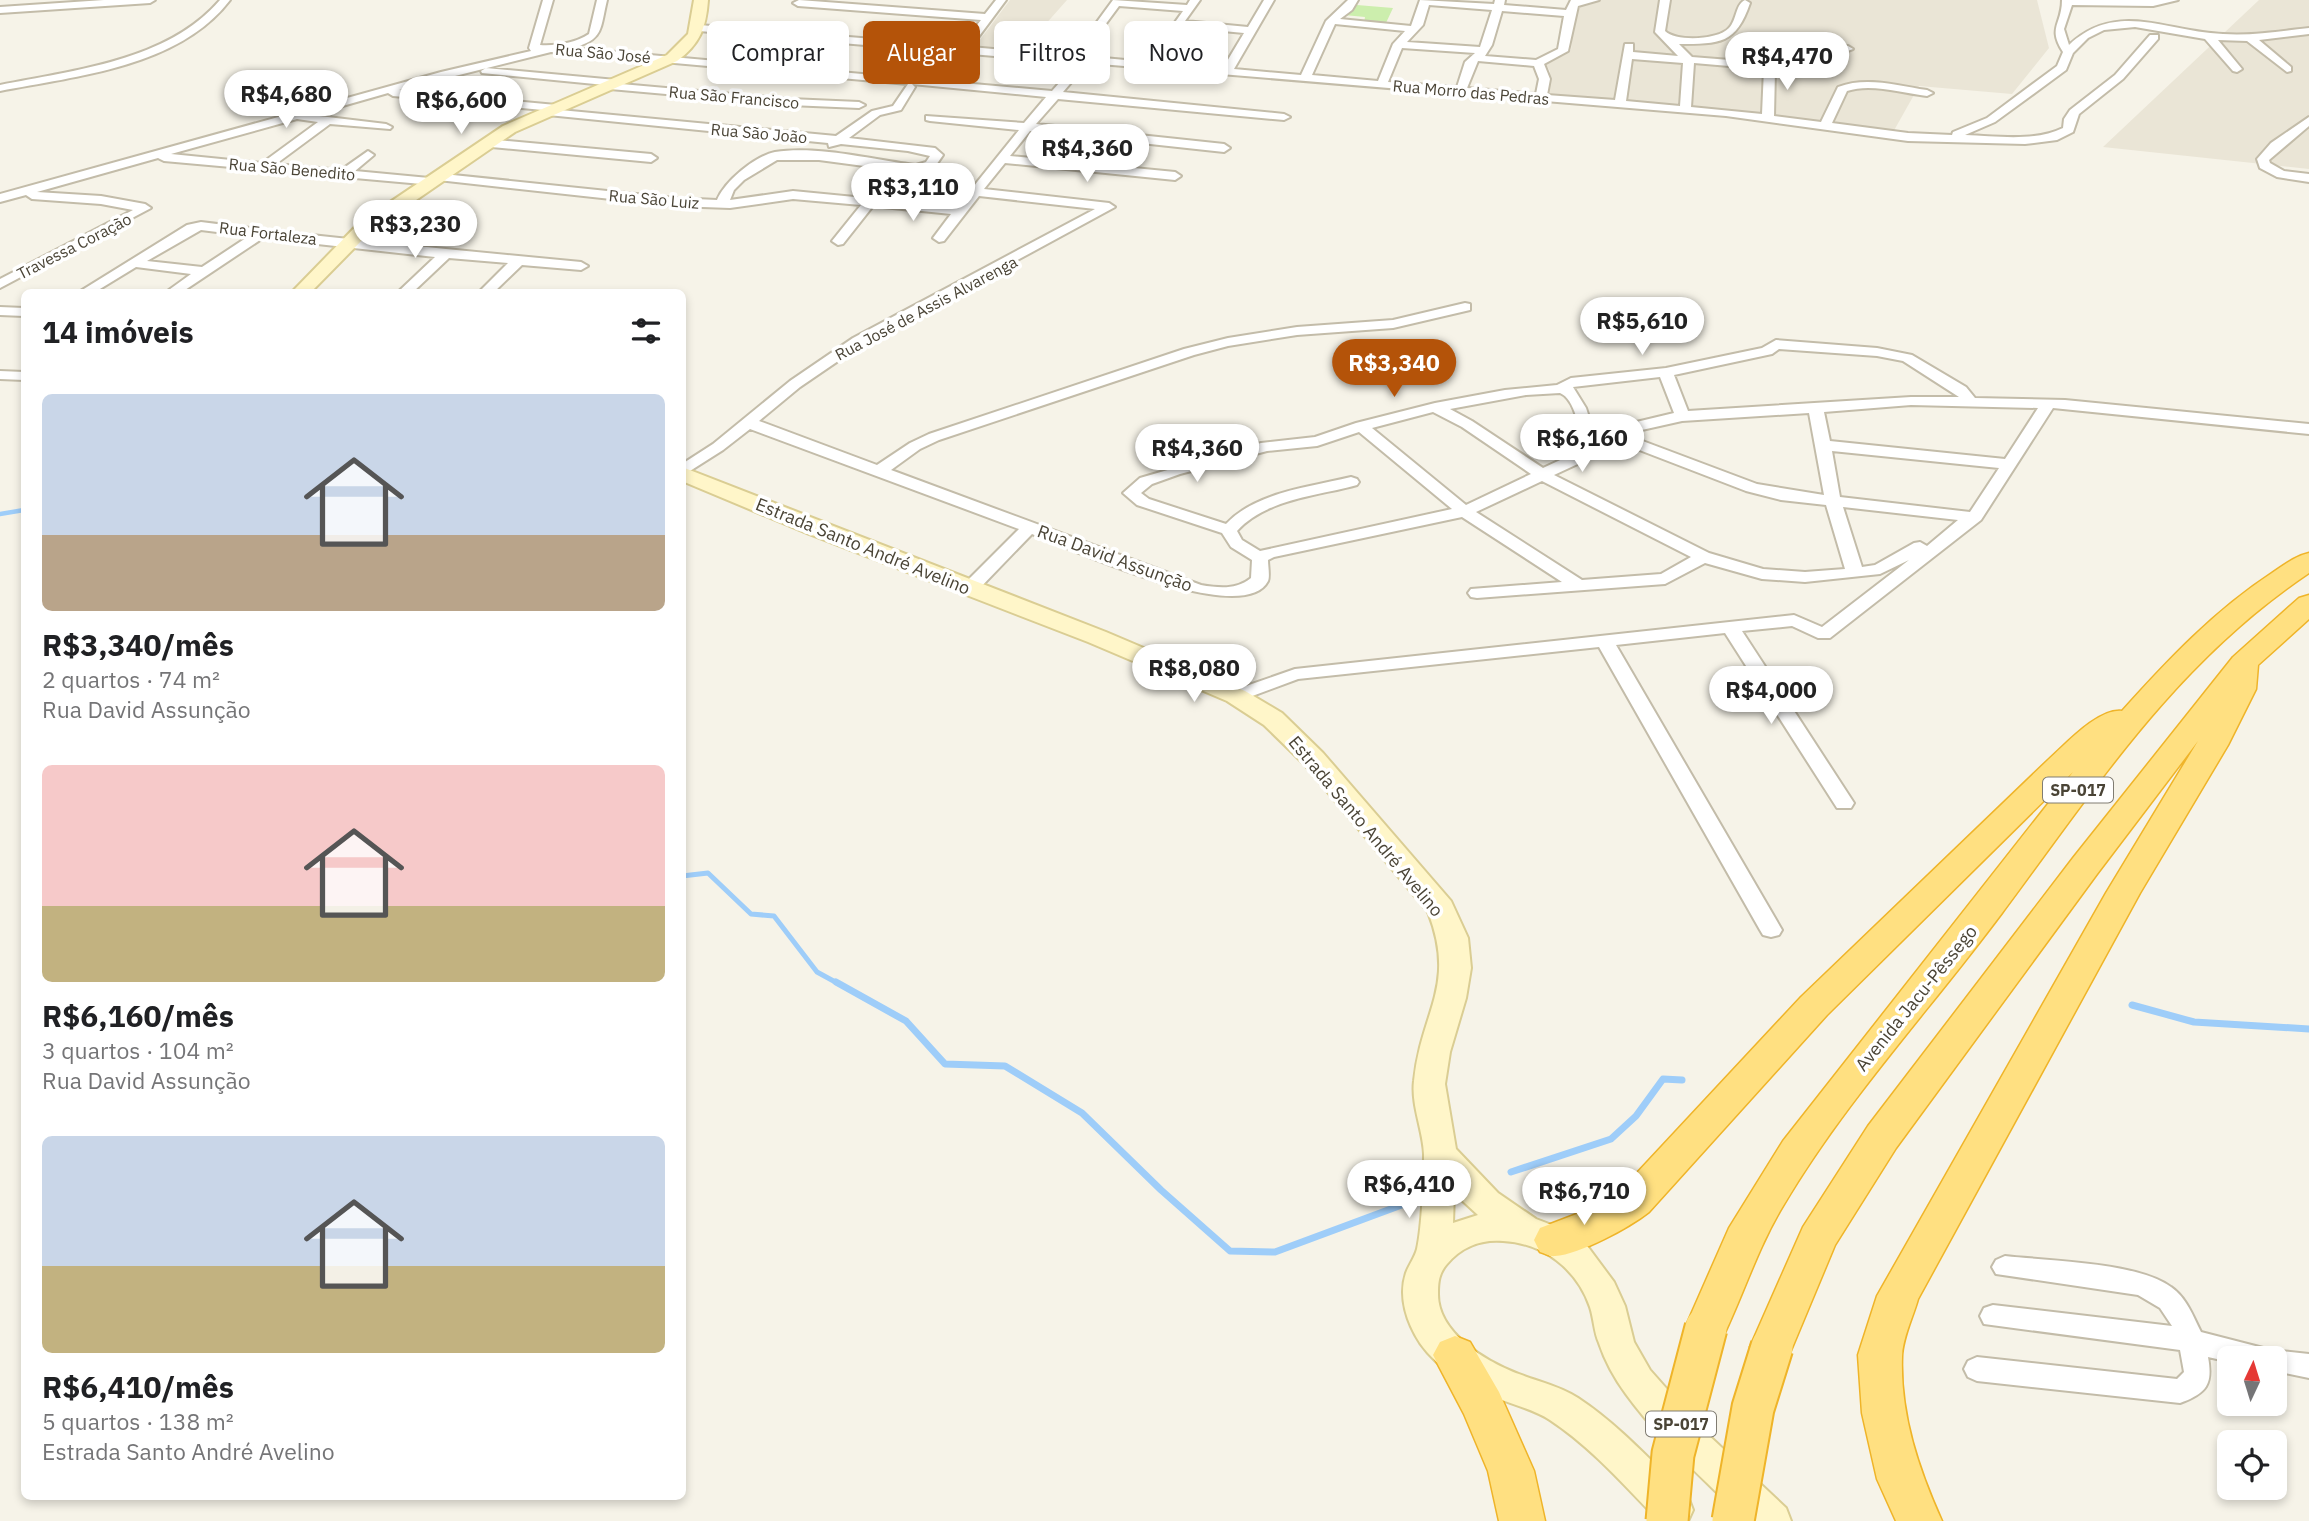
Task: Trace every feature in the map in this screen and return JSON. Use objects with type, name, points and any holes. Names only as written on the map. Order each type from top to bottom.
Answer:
[{"type":"highway","name":"Avenida Jacu-Pêssego","points":[[1667,1521],[1673,1454],[1706,1328],[1742,1241],[1786,1168],[1875,1048],[1966,936],[2143,703],[2225,621],[2275,581],[2309,561]]},
{"type":"highway","name":"SP-017","points":[[1733,1521],[1753,1408],[1772,1347],[1817,1239],[1882,1138],[2085,866],[2243,663],[2309,604]]},
{"type":"highway","points":[[1919,1521],[1899,1479],[1884,1413],[1880,1355],[1898,1296],[1967,1177],[2123,893],[2212,745],[2241,689],[2243,663]]},
{"type":"highway","points":[[1543,1236],[1594,1227],[1635,1201],[1834,986],[2079,749],[2098,732],[2143,703]]},
{"type":"highway","points":[[1455,1355],[1483,1406],[1511,1471],[1522,1521]]},
{"type":"main road","points":[[304,289],[365,226],[485,143],[552,110],[672,58],[687,47],[699,28],[701,0]]},
{"type":"main road","name":"Estrada Santo André Avelino","points":[[686,474],[1236,696],[1273,719],[1314,759],[1441,908],[1453,938],[1456,968],[1451,998],[1434,1052],[1429,1084],[1440,1153],[1434,1252]]},
{"type":"main road","name":"Estrada Santo André Avelino","points":[[1440,1153],[1473,1194],[1492,1209],[1543,1236]]},
{"type":"main road","points":[[1685,1521],[1600,1436],[1562,1407],[1496,1381],[1455,1355],[1439,1341],[1425,1319],[1419,1294],[1423,1272],[1434,1252],[1453,1237],[1478,1228],[1505,1227],[1543,1236],[1580,1260],[1595,1282],[1606,1306],[1616,1341],[1644,1390],[1669,1420],[1772,1521]]},
{"type":"street","points":[[0,10],[150,0]]},
{"type":"street","points":[[0,88],[166,46],[206,24],[225,0]]},
{"type":"street","name":"Rua São José","points":[[548,0],[534,48],[672,58],[1284,117]]},
{"type":"street","points":[[0,198],[381,91],[559,48],[592,37],[602,0]]},
{"type":"street","points":[[980,28],[1001,0]]},
{"type":"street","points":[[1228,69],[1269,0]]},
{"type":"street","points":[[1305,78],[1331,21],[1348,8],[1353,0]]},
{"type":"street","points":[[1382,85],[1398,44],[1415,29],[1425,1],[1573,6],[1594,0]]},
{"type":"street","points":[[1665,0],[1660,32],[1689,60],[1685,109]]},
{"type":"street","points":[[2068,52],[2057,36],[2057,30],[2068,1],[2153,4],[2173,0]]},
{"type":"street","points":[[1104,21],[1116,2],[1167,6],[1192,4]]},
{"type":"street","points":[[1668,41],[1707,39],[1728,33],[1734,29],[1745,3]]},
{"type":"street","points":[[798,4],[988,17]]},
{"type":"street","points":[[1181,21],[1192,4]]},
{"type":"street","points":[[1461,91],[1471,62],[1479,54],[1499,4]]},
{"type":"street","points":[[1159,21],[1167,6]]},
{"type":"street","points":[[1537,63],[1563,51],[1573,6]]},
{"type":"street","points":[[1938,137],[1975,129],[1991,120],[2062,68],[2068,52],[2081,34],[2099,21],[2109,18],[2149,20],[2209,37],[2251,39],[2309,31]]},
{"type":"street","points":[[1331,21],[1415,29]]},
{"type":"street","name":"Rua Morro das Pedras","points":[[699,28],[707,29]]},
{"type":"street","points":[[1228,29],[1251,30]]},
{"type":"street","points":[[2294,33],[2309,44]]},
{"type":"street","name":"Rua Morro das Pedras","points":[[1228,71],[1768,117],[1891,136],[2025,140],[2069,130],[2074,112],[2119,77],[2154,37]]},
{"type":"street","points":[[2209,37],[2237,69]]},
{"type":"street","points":[[2251,39],[2287,69]]},
{"type":"street","points":[[1398,44],[1537,63],[1543,68],[1545,80],[1540,98]]},
{"type":"street","points":[[1620,105],[1628,50],[1689,60],[1770,67],[1793,66],[1848,49]]},
{"type":"street","points":[[1768,117],[1770,67]]},
{"type":"street","name":"Rua São Francisco","points":[[467,69],[790,102],[859,105]]},
{"type":"street","points":[[939,238],[1062,84]]},
{"type":"street","points":[[1825,126],[1842,89],[1847,86],[1927,93]]},
{"type":"street","points":[[818,156],[836,140],[876,113],[897,108],[909,87]]},
{"type":"street","name":"Rua São João","points":[[381,91],[836,140],[931,151],[937,155],[930,165],[916,169],[818,156],[775,156],[740,177],[728,189],[722,204]]},
{"type":"street","points":[[293,116],[386,127]]},
{"type":"street","points":[[930,118],[1161,139],[1224,148]]},
{"type":"street","points":[[2309,120],[2275,146],[2263,159],[2264,165],[2272,171],[2309,178]]},
{"type":"street","points":[[265,166],[327,121]]},
{"type":"street","points":[[485,143],[651,158]]},
{"type":"street","name":"Rua São Benedito","points":[[156,155],[344,174],[433,179]]},
{"type":"street","points":[[344,174],[368,155]]},
{"type":"street","points":[[1002,159],[1175,176]]},
{"type":"street","name":"Rua São Luiz","points":[[433,179],[656,200],[722,204],[788,195],[960,211]]},
{"type":"street","name":"Rua José de Assis Alvarenga","points":[[686,469],[749,423],[795,384],[858,341],[1109,208],[975,192]]},
{"type":"street","name":"Travessa Coração","points":[[0,284],[145,208],[101,200],[17,194]]},
{"type":"street","points":[[838,242],[870,202]]},
{"type":"street","name":"Rua Fortaleza","points":[[132,263],[192,228],[206,225],[363,246],[581,266]]},
{"type":"street","points":[[177,289],[263,232]]},
{"type":"street","points":[[408,289],[448,253]]},
{"type":"street","points":[[489,289],[520,259]]},
{"type":"street","points":[[91,289],[132,263],[203,271]]},
{"type":"street","points":[[880,471],[915,446],[934,437],[1189,352],[1228,342],[1297,331],[1393,324],[1465,307]]},
{"type":"street","points":[[0,311],[21,312]]},
{"type":"street","points":[[1562,388],[1574,396],[1590,438],[1590,445],[1582,456],[1464,511],[1268,552],[1260,558],[1234,542],[1229,530],[1143,502],[1131,493],[1146,481],[1174,471],[1266,446],[1317,441],[1361,426],[1435,407],[1562,388],[1571,382],[1667,372],[1767,351],[1776,344],[1877,352],[1907,358],[1961,390],[1971,402]]},
{"type":"street","points":[[1667,372],[1682,416]]},
{"type":"street","points":[[0,375],[21,376]]},
{"type":"street","points":[[1590,438],[1682,416],[1911,401],[2048,404],[2309,429]]},
{"type":"street","points":[[1236,696],[1295,674],[1605,640],[1794,621],[1824,634],[1975,517],[2048,404]]},
{"type":"street","points":[[1435,407],[1542,475],[1703,557],[1762,575],[1805,577],[1880,569],[1975,517]]},
{"type":"street","points":[[1816,408],[1833,500],[1855,573]]},
{"type":"street","name":"Rua David Assunção","points":[[749,423],[1197,589],[1210,592],[1240,590],[1256,584],[1261,580],[1260,558]]},
{"type":"street","points":[[1361,426],[1464,511],[1577,584]]},
{"type":"street","points":[[1608,433],[1752,488],[1781,495],[1975,517]]},
{"type":"street","points":[[1823,445],[2009,464]]},
{"type":"street","points":[[1229,530],[1243,515],[1258,506],[1350,482]]},
{"type":"street","points":[[969,589],[1030,527]]},
{"type":"street","points":[[1477,593],[1665,579],[1703,557]]},
{"type":"street","points":[[1730,627],[1844,803]]},
{"type":"street","points":[[1605,640],[1771,930]]},
{"type":"street","points":[[1977,1369],[2180,1391],[2198,1376],[2192,1340],[2175,1304],[2147,1286],[2128,1281],[2005,1267]]},
{"type":"street","points":[[1993,1316],[2192,1340],[2217,1349]]},
{"type":"street","points":[[2287,1362],[2309,1366]]},
{"type":"shaded area","points":[[1010,0],[1067,0],[1048,21],[994,21]]},
{"type":"shaded area","points":[[1584,0],[2037,0],[2049,48],[2012,94],[1919,86],[1892,134],[1771,115],[1547,96],[1550,71],[1544,63],[1571,50],[1574,18]]},
{"type":"shaded area","points":[[2259,0],[2309,0],[2309,169],[2103,147]]},
{"type":"shaded area","points":[[994,21],[994,51],[980,50],[980,40]]},
{"type":"green space","points":[[1357,5],[1393,8],[1385,25],[1364,23],[1365,17],[1344,15]]},
{"type":"waterway","points":[[0,514],[21,510]]},
{"type":"waterway","points":[[686,876],[708,873],[751,914],[774,916],[817,972],[839,984]]},
{"type":"waterway","points":[[836,982],[906,1021],[945,1064],[1005,1066],[1082,1113],[1161,1190],[1230,1251],[1275,1252],[1415,1200]]},
{"type":"waterway","points":[[2132,1005],[2194,1022],[2309,1029]]},
{"type":"waterway","points":[[1511,1172],[1611,1139],[1636,1116],[1663,1079],[1682,1080]]}]
